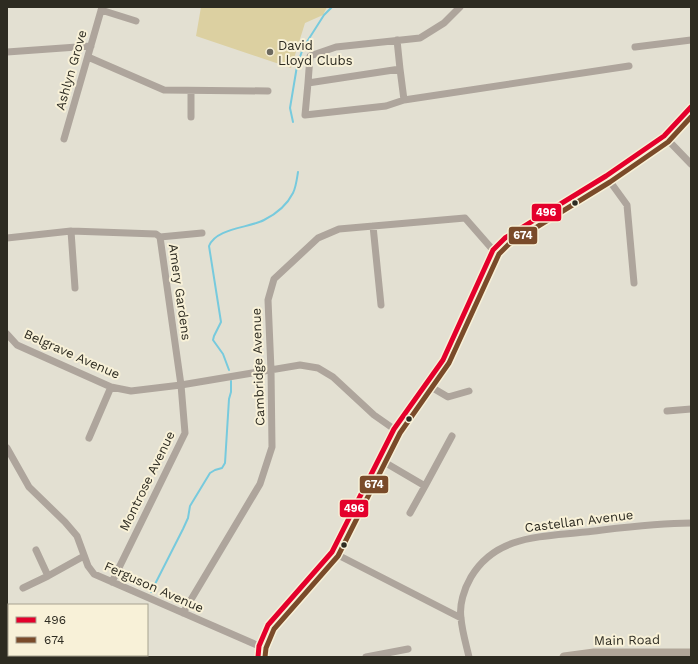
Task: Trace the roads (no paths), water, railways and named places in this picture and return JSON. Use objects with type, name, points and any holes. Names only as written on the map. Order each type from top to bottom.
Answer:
[{"type":"main road","name":"Main Road","points":[[564,657],[594,653],[691,653]]},
{"type":"street","points":[[460,7],[444,23],[420,38],[336,47],[310,56],[305,115],[386,106],[404,100],[629,66]]},
{"type":"street","points":[[102,8],[136,22]]},
{"type":"street","name":"Ashlyn Grove","points":[[64,139],[102,8]]},
{"type":"street","points":[[396,40],[404,100]]},
{"type":"street","points":[[635,48],[691,40]]},
{"type":"street","points":[[7,52],[91,46]]},
{"type":"street","points":[[88,56],[164,90],[268,91]]},
{"type":"street","points":[[308,83],[400,69]]},
{"type":"street","points":[[191,91],[191,117]]},
{"type":"street","points":[[258,657],[259,646],[268,625],[332,552],[394,429],[443,360],[494,250],[505,238],[606,176],[664,136],[691,107]]},
{"type":"street","points":[[664,136],[691,164]]},
{"type":"street","points":[[606,176],[627,205],[634,283]]},
{"type":"street","name":"Cambridge Avenue","points":[[183,613],[260,484],[272,448],[268,300],[274,278],[318,238],[339,229],[465,218],[494,250]]},
{"type":"street","points":[[373,226],[381,305]]},
{"type":"street","points":[[71,231],[75,288]]},
{"type":"street","name":"Amery Gardens","points":[[7,238],[71,231],[156,234],[160,237],[181,385]]},
{"type":"street","points":[[160,237],[202,233]]},
{"type":"street","name":"Belgrave Avenue","points":[[7,334],[17,345],[111,387],[131,391],[181,385],[300,365],[318,368],[334,377],[374,415],[394,429]]},
{"type":"street","points":[[426,384],[448,397],[469,391]]},
{"type":"street","name":"Montrose Avenue","points":[[112,582],[185,433],[181,385]]},
{"type":"street","points":[[89,438],[111,387]]},
{"type":"street","points":[[667,411],[691,409]]},
{"type":"street","points":[[410,513],[452,436]]},
{"type":"street","name":"Ferguson Avenue","points":[[7,448],[29,487],[65,522],[77,536],[88,566],[94,574],[259,646]]},
{"type":"street","points":[[379,459],[425,486]]},
{"type":"street","name":"Castellan Avenue","points":[[469,657],[460,618],[464,594],[468,582],[474,572],[488,557],[506,545],[530,538],[666,523],[691,523]]},
{"type":"street","points":[[36,550],[48,576]]},
{"type":"street","points":[[332,552],[460,618]]},
{"type":"street","points":[[23,588],[84,556]]},
{"type":"street","points":[[366,657],[408,649]]},
{"type":"waterway","points":[[293,122],[290,108],[297,66],[303,48],[324,15],[332,7]]},
{"type":"waterway","points":[[229,370],[223,354],[213,340],[221,322],[209,246],[218,235],[258,223],[277,212],[288,201],[293,193],[298,172]]},
{"type":"waterway","points":[[151,592],[188,518],[190,506],[210,473],[222,468],[225,463],[231,381]]},
{"type":"place","name":"David Lloyd Clubs","points":[[270,52]]}]
